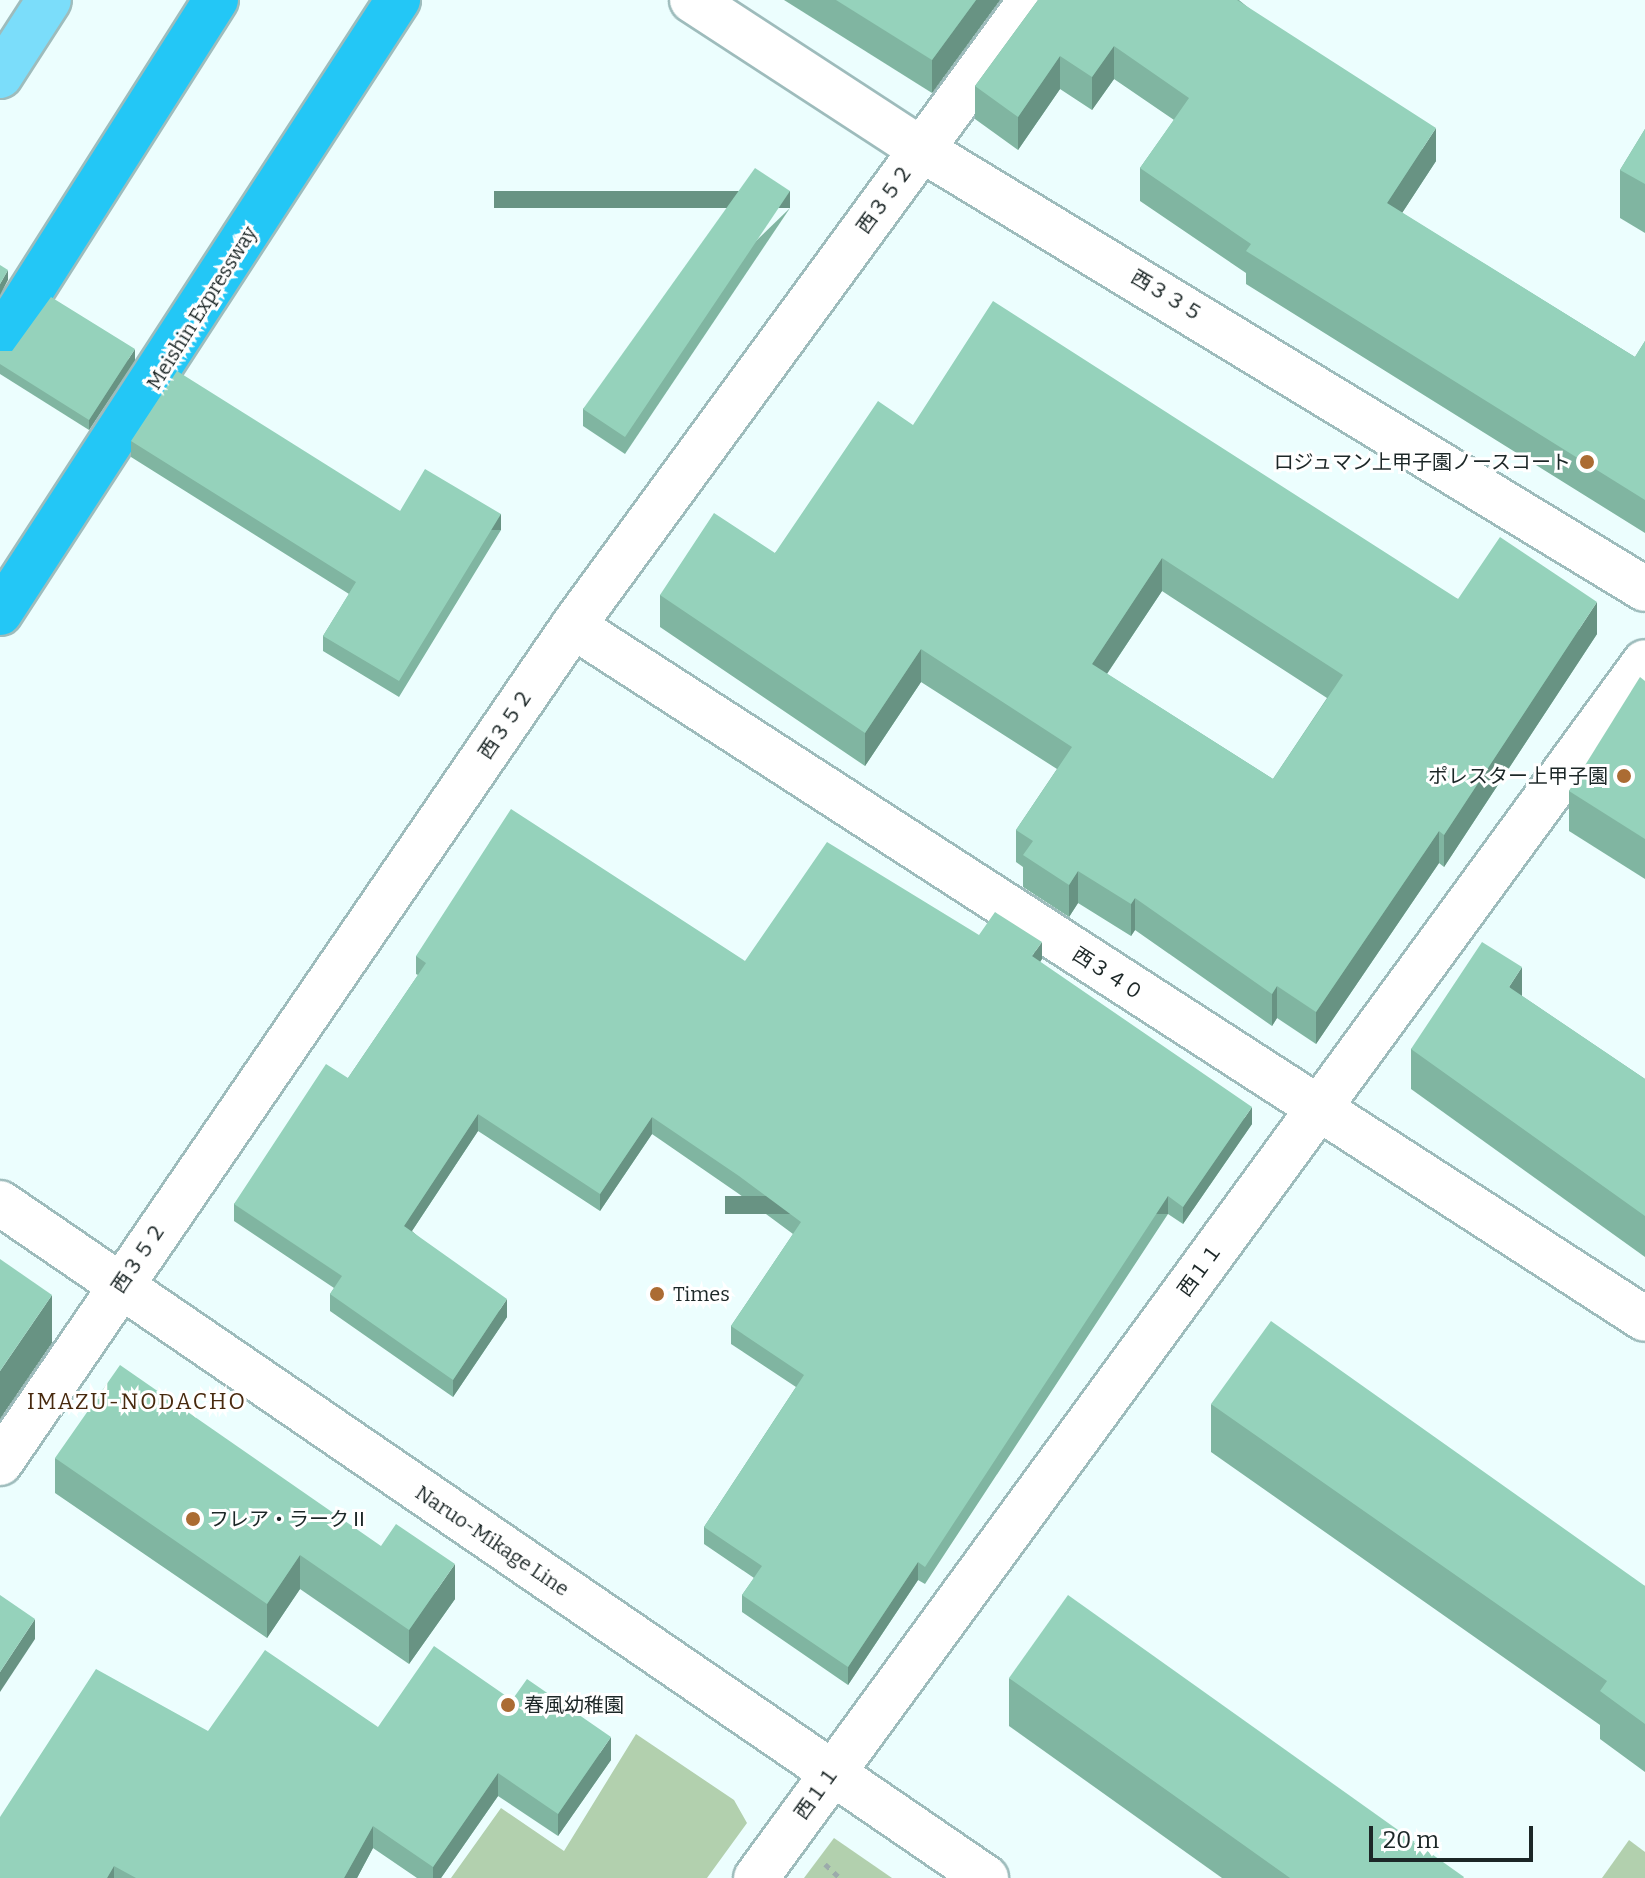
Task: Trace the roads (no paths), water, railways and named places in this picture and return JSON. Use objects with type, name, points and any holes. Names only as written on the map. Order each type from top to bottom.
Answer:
[{"type":"highway","points":[[0,340],[216,0]]},
{"type":"highway","name":"Meishin Expressway","points":[[0,613],[398,0]]},
{"type":"main road","points":[[0,76],[49,0]]},
{"type":"street","name":"西３３５","points":[[692,0],[921,149],[1645,589]]},
{"type":"street","name":"西３５２","points":[[0,1463],[573,626],[1031,0]]},
{"type":"street","name":"西３４０","points":[[573,626],[1317,1110],[1642,1310]]},
{"type":"street","name":"西１１","points":[[756,1878],[1645,662]]},
{"type":"street","name":"Naruo-Mikage Line","points":[[0,1203],[986,1878]]},
{"type":"place","name":"ロジュマン上甲子園ノースコート","points":[[1587,462]]},
{"type":"place","name":"ポレスター上甲子園","points":[[1624,776]]},
{"type":"place","name":"Times","points":[[657,1294]]},
{"type":"place","name":"フレア・ラークⅡ","points":[[193,1519]]},
{"type":"place","name":"春風幼稚園","points":[[508,1705]]},
{"type":"district","name":"IMAZU-NODACHO","points":[[137,1402]]}]
